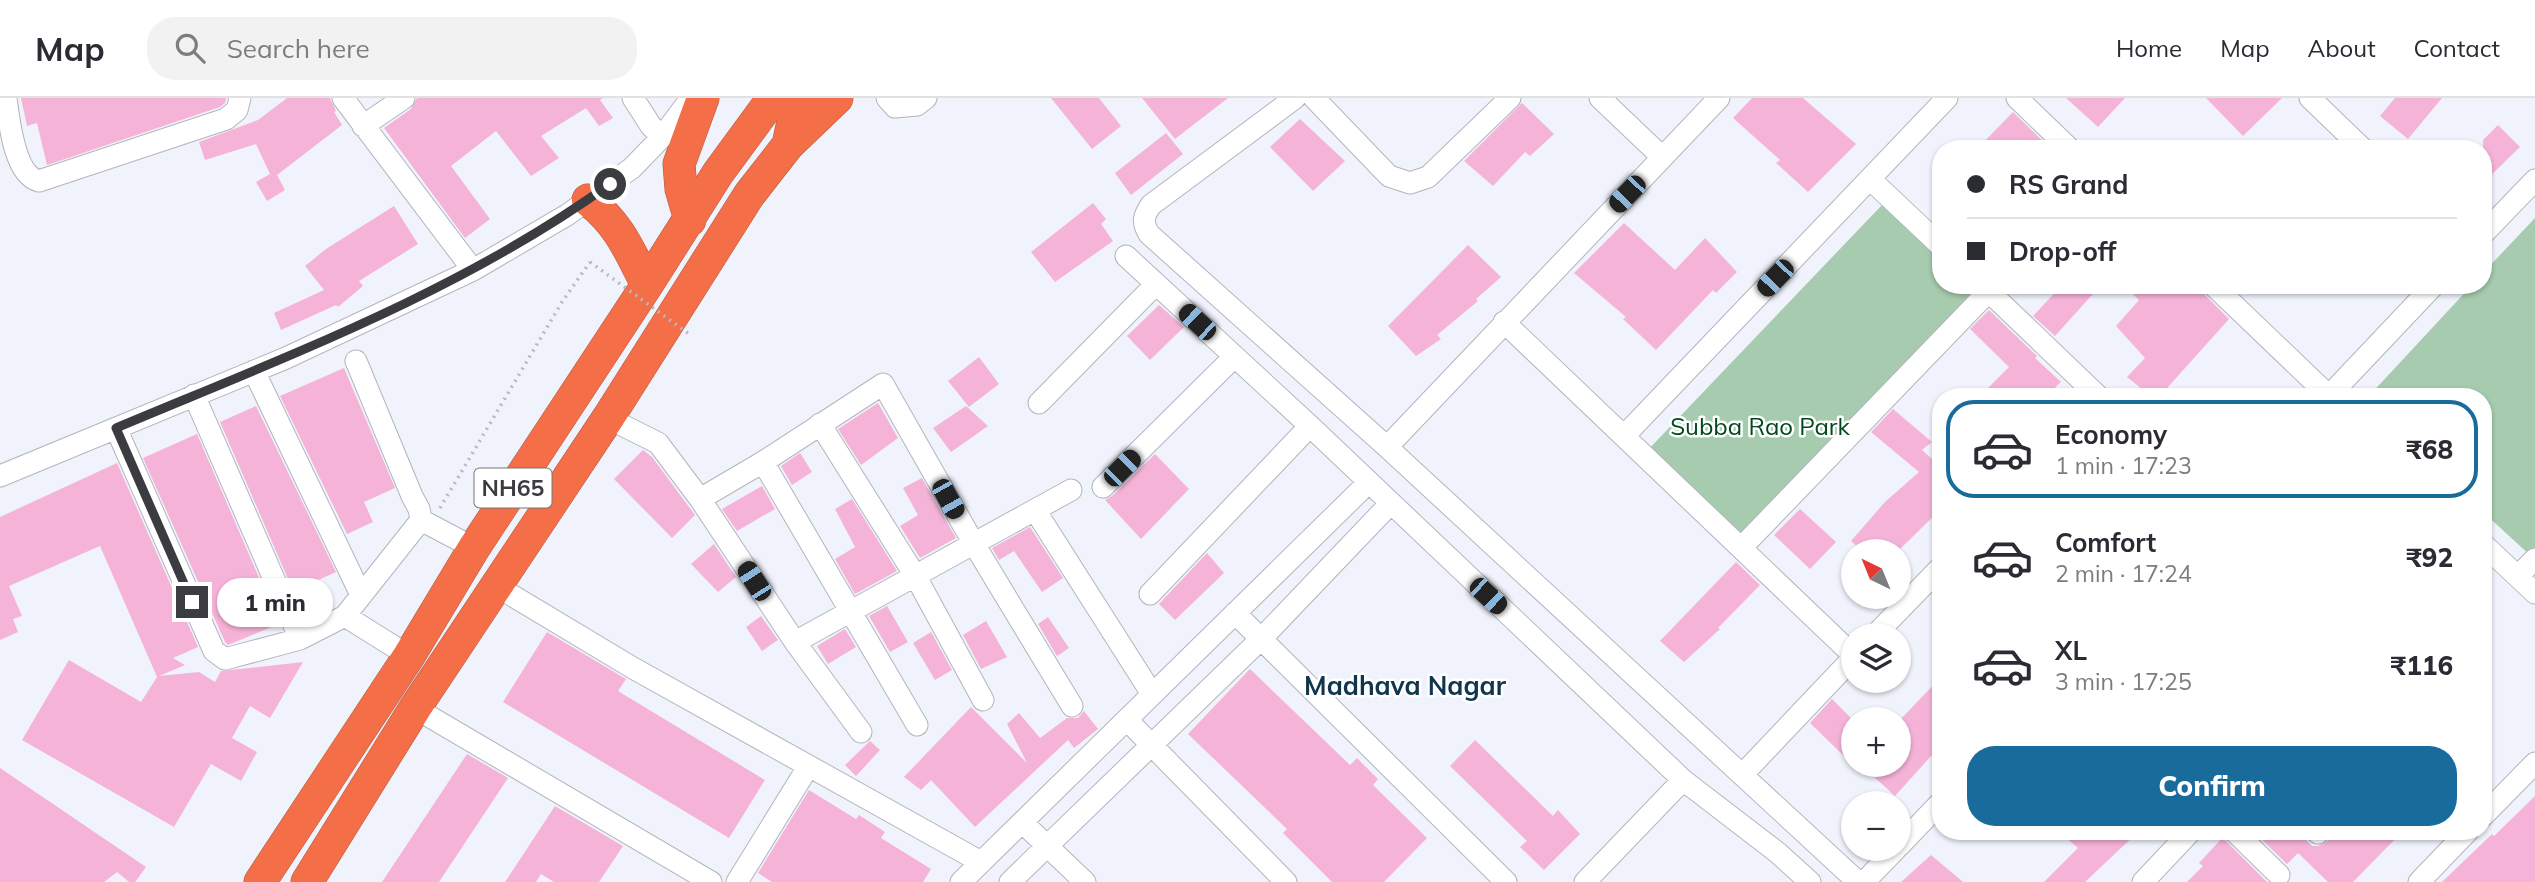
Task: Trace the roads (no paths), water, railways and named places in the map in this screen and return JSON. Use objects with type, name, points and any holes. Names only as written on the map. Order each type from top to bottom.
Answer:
[{"type":"highway","points":[[690,220],[681,189],[679,164],[703,98]]},
{"type":"highway","name":"NH65","points":[[260,882],[718,173],[773,98]]},
{"type":"highway","points":[[788,145],[798,98]]},
{"type":"highway","name":"NH65","points":[[307,882],[415,708],[583,457],[749,195],[788,145],[837,98]]},
{"type":"highway","points":[[588,200],[603,211],[619,229],[648,285]]},
{"type":"highway","points":[[548,435],[583,457]]},
{"type":"highway","points":[[521,476],[557,496]]},
{"type":"street","points":[[6,98],[21,165],[27,176],[39,181],[226,119],[237,110],[240,98]]},
{"type":"street","points":[[343,98],[473,270]]},
{"type":"street","points":[[363,126],[404,98]]},
{"type":"street","points":[[633,98],[651,126],[662,136]]},
{"type":"street","points":[[0,476],[254,371],[473,270],[588,200],[632,168],[662,136],[691,98]]},
{"type":"street","points":[[887,98],[895,107],[917,105],[926,98]]},
{"type":"street","points":[[1295,98],[1151,205],[1144,216],[1143,224],[1149,234],[1387,447],[1858,882]]},
{"type":"street","points":[[1314,98],[1390,176],[1410,183],[1428,177],[1510,98]]},
{"type":"street","points":[[1600,98],[1662,157]]},
{"type":"street","points":[[1387,447],[1719,98]]},
{"type":"street","points":[[1624,436],[1947,98]]},
{"type":"street","points":[[2017,98],[2061,140]]},
{"type":"street","points":[[2310,98],[2354,140]]},
{"type":"street","points":[[1870,179],[1932,238]]},
{"type":"street","points":[[2492,225],[2535,180]]},
{"type":"street","points":[[1126,256],[1310,426],[1683,780],[1799,879]]},
{"type":"street","points":[[1039,403],[1163,290],[1197,276]]},
{"type":"street","points":[[1741,548],[1979,294]]},
{"type":"street","points":[[1991,294],[2090,388]]},
{"type":"street","points":[[2222,294],[2320,388]]},
{"type":"street","points":[[2337,388],[2426,294]]},
{"type":"street","points":[[1504,322],[1841,645]]},
{"type":"street","points":[[1103,487],[1234,357]]},
{"type":"street","points":[[356,360],[412,496],[426,522],[474,548]]},
{"type":"street","points":[[254,371],[361,595]]},
{"type":"street","points":[[700,499],[763,462],[883,384],[974,544],[1072,706]]},
{"type":"street","points":[[194,396],[300,639]]},
{"type":"street","points":[[608,418],[658,443],[700,499],[795,642],[861,733]]},
{"type":"street","points":[[820,424],[916,576],[984,700]]},
{"type":"street","points":[[1150,594],[1310,426]]},
{"type":"street","points":[[116,428],[214,651],[225,659],[300,639],[345,616],[426,522]]},
{"type":"street","points":[[763,462],[917,725]]},
{"type":"street","points":[[961,882],[1368,483]]},
{"type":"street","points":[[795,642],[1071,489]]},
{"type":"street","points":[[1010,882],[1262,638],[1390,504]]},
{"type":"street","points":[[1035,510],[1152,694]]},
{"type":"street","points":[[2492,552],[2535,593]]},
{"type":"street","points":[[2518,576],[2535,559]]},
{"type":"street","points":[[1887,623],[1932,576]]},
{"type":"street","points":[[498,587],[633,668],[981,862]]},
{"type":"street","points":[[1235,613],[1506,882]]},
{"type":"street","points":[[345,616],[408,656]]},
{"type":"street","points":[[1742,775],[1841,670]]},
{"type":"street","points":[[415,708],[711,882]]},
{"type":"street","points":[[1127,720],[1286,882]]},
{"type":"street","points":[[2492,807],[2535,763]]},
{"type":"street","points":[[737,882],[808,767]]},
{"type":"street","points":[[1585,882],[1683,780]]},
{"type":"street","points":[[1911,833],[1932,811]]},
{"type":"street","points":[[1023,823],[1085,882]]},
{"type":"street","points":[[2143,882],[2183,840]]},
{"type":"street","points":[[2243,840],[2279,875]]},
{"type":"street","points":[[2419,882],[2459,840]]},
{"type":"street","points":[[1864,882],[1884,861]]},
{"type":"district","name":"Madhava Nagar","points":[[1405,686]]},
{"type":"park label","name":"Subba Rao Park","points":[[1760,427]]}]
